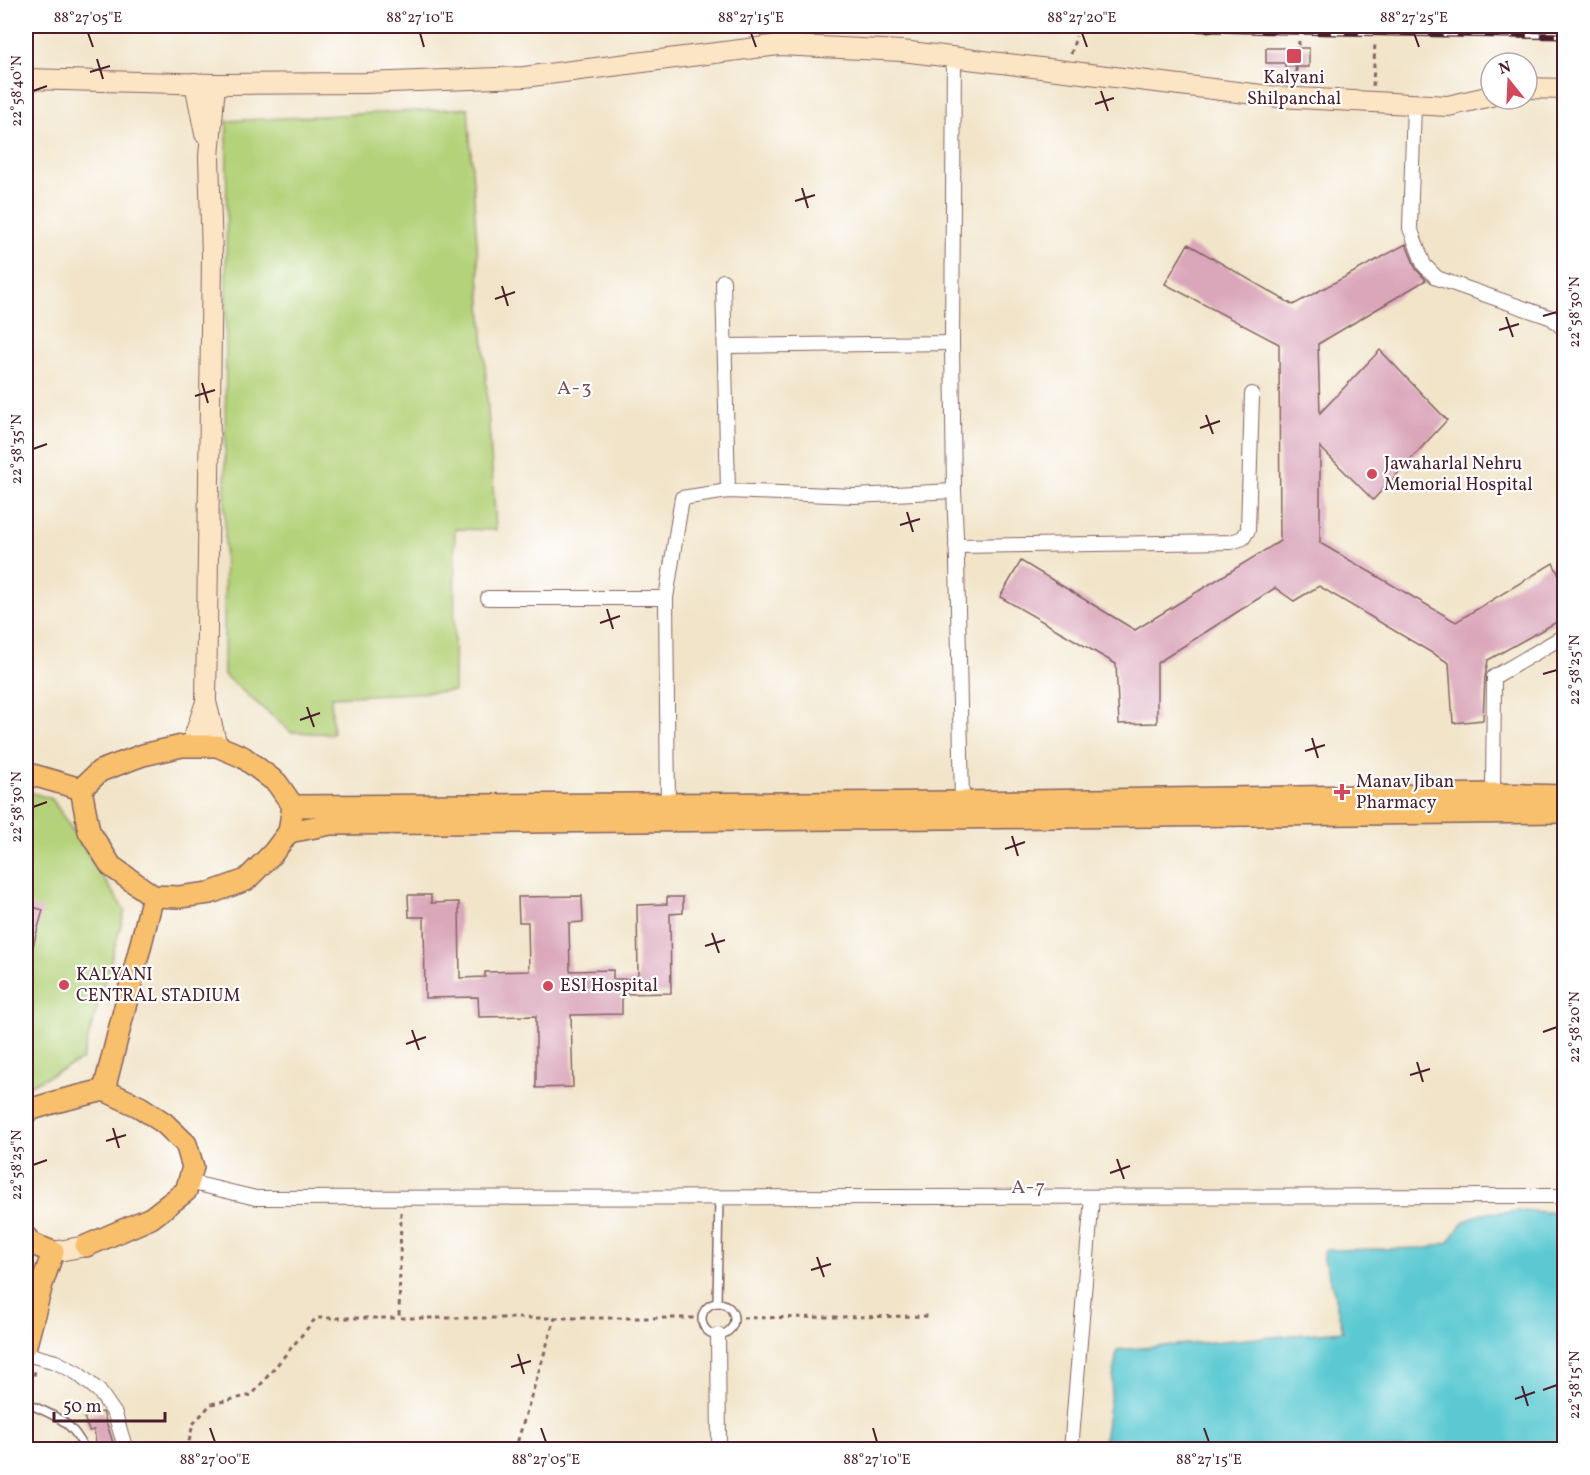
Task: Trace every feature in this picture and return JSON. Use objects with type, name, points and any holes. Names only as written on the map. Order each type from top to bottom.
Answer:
[{"type":"main road","points":[[182,746],[217,746],[243,757],[277,783],[294,806],[289,832],[273,853],[246,880],[210,893],[179,897],[153,896],[111,866],[89,831],[81,789],[100,771],[143,755],[182,746]]},
{"type":"main road","points":[[26,773],[81,789]]},
{"type":"main road","points":[[289,832],[331,824],[962,802],[1493,794],[1564,796]]},
{"type":"main road","points":[[294,806],[668,812],[1564,812]]},
{"type":"main road","points":[[104,1090],[153,896]]},
{"type":"main road","points":[[26,1111],[104,1090],[148,1112],[164,1123],[186,1144],[193,1167],[186,1191],[150,1218],[86,1246]]},
{"type":"main road","points":[[26,1237],[32,1244],[53,1252],[42,1284],[30,1352]]},
{"type":"street","points":[[26,79],[215,84],[365,83],[524,77],[779,45],[902,51],[1110,78],[1294,98],[1448,106],[1479,99]]},
{"type":"street","points":[[954,58],[952,343],[962,802]]},
{"type":"street","points":[[195,83],[209,157]]},
{"type":"street","points":[[215,84],[209,157],[212,256],[207,702],[217,746]]},
{"type":"street","points":[[1539,88],[1564,89]]},
{"type":"street","points":[[1414,104],[1410,228],[1424,266],[1437,278],[1552,318],[1564,329]]},
{"type":"street","points":[[723,281],[728,491]]},
{"type":"street","points":[[725,346],[952,343]]},
{"type":"street","points":[[956,546],[1231,542],[1243,538],[1248,530],[1252,394]]},
{"type":"street","points":[[668,812],[666,598],[682,498],[728,491],[855,496],[954,491]]},
{"type":"street","points":[[488,598],[666,598]]},
{"type":"street","points":[[1493,794],[1494,677],[1564,636]]},
{"type":"street","points":[[191,746],[207,702]]},
{"type":"street","points":[[189,1182],[256,1198],[1564,1196]]},
{"type":"street","points":[[1071,1449],[1092,1197]]},
{"type":"street","points":[[53,1252],[86,1246]]},
{"type":"street","points":[[718,1335],[718,1449]]},
{"type":"street","points":[[30,1352],[77,1373],[99,1391],[115,1414],[126,1449]]},
{"type":"lane","points":[[717,1303],[719,1197]]},
{"type":"lane","points":[[717,1303],[729,1308],[734,1318],[728,1331],[718,1335],[708,1331],[702,1318],[706,1308],[717,1303]]},
{"type":"lane","points":[[26,1404],[52,1414],[69,1425],[85,1449]]},
{"type":"path","points":[[1294,98],[1299,41]]},
{"type":"path","points":[[1372,102],[1375,42]]},
{"type":"path","points":[[399,1318],[401,1198]]},
{"type":"path","points":[[734,1318],[932,1316]]},
{"type":"path","points":[[187,1449],[193,1424],[211,1404],[252,1395],[316,1318],[702,1318]]},
{"type":"path","points":[[514,1449],[555,1318]]},
{"type":"path","points":[[26,1404],[30,1352]]},
{"type":"green space","points":[[468,108],[496,530],[455,529],[454,691],[331,697],[333,734],[291,732],[224,675],[227,121]]},
{"type":"green space","name":"KALYANI CENTRAL STADIUM","points":[[26,791],[52,799],[125,911],[82,1060],[26,1087]]},
{"type":"water","points":[[1527,1211],[1564,1213],[1564,1449],[1103,1449],[1117,1350],[1343,1331],[1324,1260],[1324,1252],[1327,1250],[1429,1248],[1449,1242],[1462,1223],[1481,1213]]},
{"type":"building","points":[[1266,48],[1309,48],[1309,67],[1285,67],[1285,63],[1266,63]]},
{"type":"building","name":"Jawaharlal Nehru Memorial Hospital","points":[[1188,244],[1293,305],[1406,244],[1416,269],[1426,280],[1318,344],[1320,413],[1380,350],[1447,420],[1373,500],[1320,447],[1320,543],[1456,622],[1553,563],[1564,586],[1564,618],[1488,660],[1483,720],[1453,723],[1449,663],[1319,586],[1294,601],[1275,588],[1157,663],[1157,723],[1119,724],[1116,664],[1000,597],[1021,561],[1135,630],[1280,541],[1279,344],[1165,284]]},
{"type":"building","name":"ESI Hospital","points":[[408,895],[431,895],[431,903],[459,902],[460,978],[485,977],[485,972],[529,971],[528,922],[519,922],[518,897],[582,896],[583,922],[569,923],[570,971],[613,970],[613,979],[638,979],[637,905],[667,904],[667,897],[683,897],[683,913],[670,914],[671,993],[622,994],[622,1014],[571,1015],[573,1087],[536,1088],[536,1016],[479,1017],[478,997],[425,998],[424,917],[409,917]]},
{"type":"building","points":[[26,905],[43,910],[29,960],[26,960]]},
{"type":"building","points":[[103,1412],[115,1449],[97,1449],[94,1430],[89,1431],[84,1417]]},
{"type":"railway","points":[[1107,26],[1564,36]]},
{"type":"place","name":"Kalyani Shilpanchal","points":[[1294,56]]},
{"type":"place","name":"Jawaharlal Nehru Memorial Hospital","points":[[1372,474]]},
{"type":"place","name":"Manav Jiban Pharmacy","points":[[1342,792]]},
{"type":"place","name":"KALYANI CENTRAL STADIUM","points":[[64,985]]},
{"type":"place","name":"ESI Hospital","points":[[548,986]]},
{"type":"district","name":"A-3","points":[[575,389]]},
{"type":"district","name":"A-7","points":[[1029,1188]]}]
